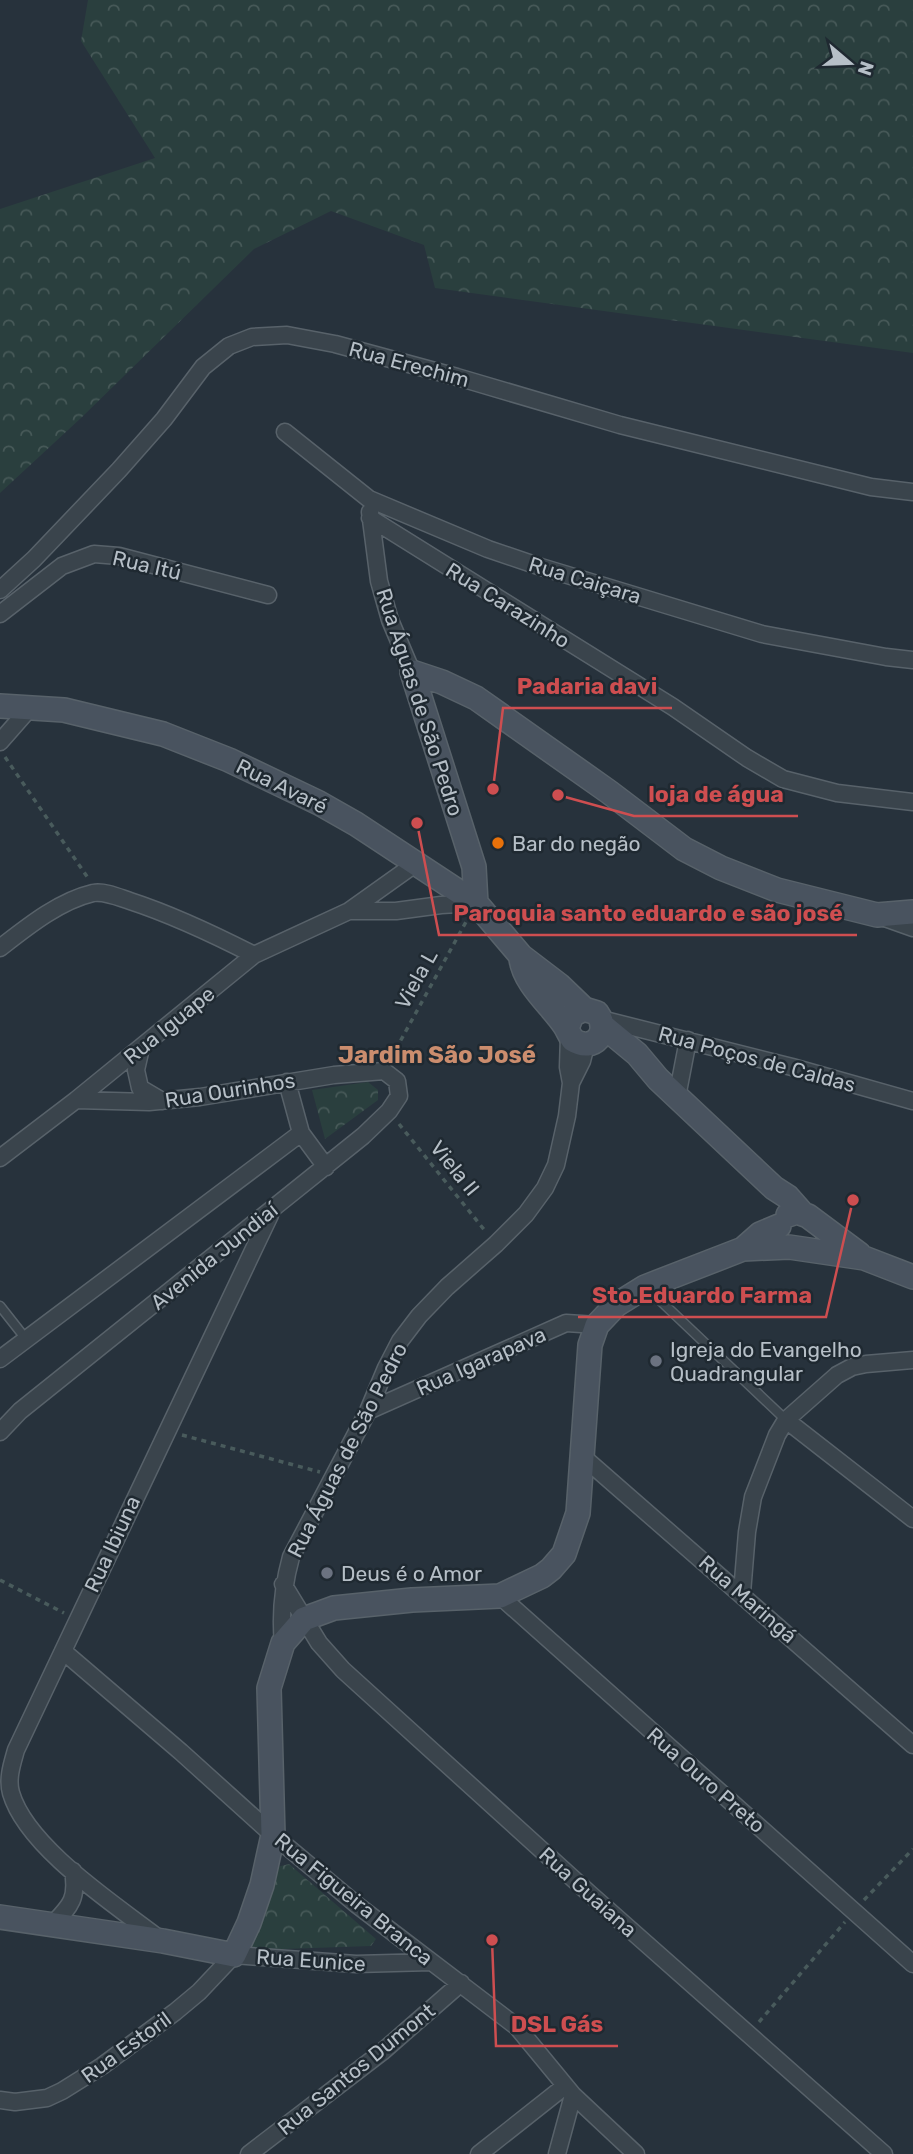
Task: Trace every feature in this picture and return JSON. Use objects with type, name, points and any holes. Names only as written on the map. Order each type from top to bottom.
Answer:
[{"type":"main road","name":"Rua Águas de São Pedro","points":[[412,673],[474,867],[476,903]]},
{"type":"main road","points":[[412,673],[442,682],[486,705],[684,849],[721,868],[778,890],[877,915],[913,912]]},
{"type":"main road","name":"Rua Avaré","points":[[0,706],[64,710],[163,734],[194,745],[319,803],[356,824],[476,903],[521,956],[559,985],[586,1029],[637,1054],[658,1079],[754,1169],[794,1229]]},
{"type":"main road","points":[[0,1917],[163,1941],[234,1955],[262,1885],[273,1835],[269,1688],[281,1649],[304,1619],[334,1608],[412,1600],[500,1596],[542,1576],[564,1554],[578,1513],[590,1345],[597,1325],[616,1305],[645,1287],[794,1229],[913,1277]]},
{"type":"street","name":"Rua Erechim","points":[[0,590],[34,559],[119,470],[164,419],[204,367],[229,346],[252,337],[287,335],[335,344],[620,425],[871,487],[913,492]]},
{"type":"street","name":"Rua Caiçara","points":[[285,432],[369,499],[488,548],[762,635],[913,660]]},
{"type":"street","name":"Rua Águas de São Pedro","points":[[369,499],[379,581],[386,607],[412,673]]},
{"type":"street","name":"Rua Carazinho","points":[[370,517],[783,779],[836,793],[913,802]]},
{"type":"street","name":"Rua Itú","points":[[0,614],[62,566],[94,554],[119,556],[268,595]]},
{"type":"street","points":[[0,741],[29,709]]},
{"type":"street","name":"Rua Iguape","points":[[0,1158],[76,1100],[254,955],[349,911],[415,864]]},
{"type":"street","points":[[0,948],[57,909],[96,892],[160,911],[204,929],[254,955]]},
{"type":"street","name":"Rua Iguape","points":[[349,911],[396,911],[476,903]]},
{"type":"street","points":[[877,915],[913,928]]},
{"type":"street","name":"Rua Águas de São Pedro","points":[[281,1649],[283,1584],[291,1557],[368,1411],[386,1368],[407,1332],[447,1287],[526,1214],[545,1188],[556,1165],[567,1116],[571,1083],[568,1068],[586,1029]]},
{"type":"street","name":"Rua Poços de Caldas","points":[[586,1029],[688,1040],[913,1101]]},
{"type":"street","points":[[677,1097],[688,1040]]},
{"type":"street","points":[[141,1048],[135,1070],[140,1088],[162,1101]]},
{"type":"street","points":[[384,1071],[397,1081],[399,1089],[396,1102],[389,1111]]},
{"type":"street","name":"Rua Ourinhos","points":[[76,1100],[162,1101],[350,1073],[384,1071]]},
{"type":"street","points":[[287,1082],[301,1133],[326,1167]]},
{"type":"street","name":"Avenida Jundiaí","points":[[0,1432],[20,1411],[326,1167],[389,1111]]},
{"type":"street","name":"Avenida Jundiaí","points":[[0,1359],[301,1133]]},
{"type":"street","name":"Rua Ibiuna","points":[[163,1941],[73,1871],[40,1840],[22,1816],[10,1791],[10,1772],[16,1751],[77,1619],[273,1209]]},
{"type":"street","name":"Rua Igarapava","points":[[368,1411],[566,1323],[597,1325]]},
{"type":"street","points":[[742,1594],[753,1497],[776,1435],[786,1420],[852,1367],[913,1360]]},
{"type":"street","points":[[786,1420],[913,1519]]},
{"type":"street","name":"Rua Maringá","points":[[582,1456],[913,1745]]},
{"type":"street","name":"Rua Águas de São Pedro","points":[[283,1584],[304,1619]]},
{"type":"street","name":"Rua Ouro Preto","points":[[500,1596],[913,1964]]},
{"type":"street","name":"Rua Guaiana","points":[[304,1619],[343,1670],[590,1894],[884,2154]]},
{"type":"street","name":"Rua Figueira Branca","points":[[63,1651],[357,1905],[517,2027],[569,2090],[636,2154]]},
{"type":"street","points":[[51,1926],[72,1902],[75,1884],[73,1871]]},
{"type":"street","name":"Rua Eunice","points":[[234,1955],[356,1964],[430,1962]]},
{"type":"street","name":"Rua Estoril","points":[[0,2100],[15,2102],[47,2098],[62,2091],[102,2066],[176,2012],[234,1955]]},
{"type":"street","name":"Rua Santos Dumont","points":[[249,2154],[382,2052],[461,1983]]},
{"type":"street","points":[[479,2154],[569,2090]]},
{"type":"street","points":[[557,2154],[569,2090]]},
{"type":"lane","points":[[645,1287],[786,1420]]},
{"type":"lane","points":[[0,1306],[26,1339]]},
{"type":"path","points":[[0,750],[96,892]]},
{"type":"path","name":"Viela L","points":[[384,1071],[476,903]]},
{"type":"path","name":"Viela II","points":[[389,1111],[496,1244]]},
{"type":"path","points":[[167,1430],[332,1476]]},
{"type":"path","points":[[0,1580],[77,1619]]},
{"type":"path","points":[[749,2034],[855,1910],[913,1849]]},
{"type":"green space","points":[[88,0],[913,0],[913,353],[435,288],[424,245],[331,211],[254,249],[0,493],[0,209],[155,158],[81,41]]},
{"type":"green space","points":[[368,1082],[378,1090],[378,1100],[325,1139],[312,1090]]},
{"type":"green space","points":[[289,1864],[376,1939],[371,1946],[253,1950],[249,1940],[277,1867]]},
{"type":"place","name":"Padaria davi","points":[[493,789]]},
{"type":"place","name":"loja de água","points":[[558,795]]},
{"type":"place","name":"Paroquia santo eduardo e são josé","points":[[417,823]]},
{"type":"place","name":"Bar do negão","points":[[498,843]]},
{"type":"place","name":"Sto.Eduardo Farma","points":[[853,1200]]},
{"type":"place","name":"Igreja do Evangelho Quadrangular","points":[[656,1361]]},
{"type":"place","name":"Deus é o Amor","points":[[327,1573]]},
{"type":"place","name":"DSL Gás","points":[[492,1940]]},
{"type":"district","name":"Jardim São José","points":[[437,1055]]}]
